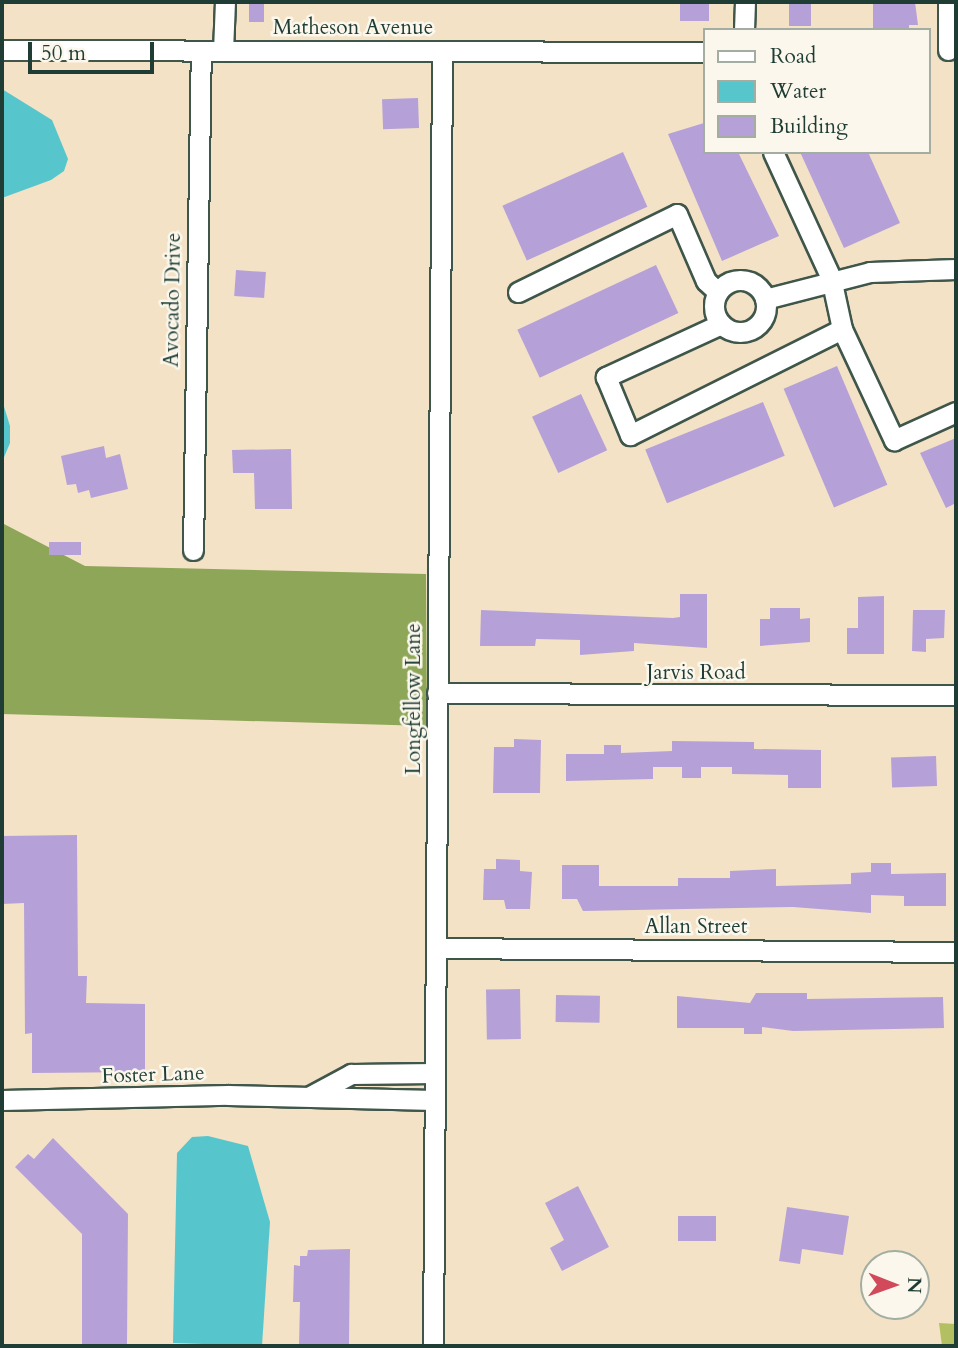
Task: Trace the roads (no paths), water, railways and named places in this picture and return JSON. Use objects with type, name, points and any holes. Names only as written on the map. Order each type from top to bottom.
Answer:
[{"type":"street","points":[[223,51],[225,2]]},
{"type":"street","points":[[744,28],[745,2]]},
{"type":"street","points":[[944,51],[948,2]]},
{"type":"street","name":"Matheson Avenue","points":[[4,50],[702,52]]},
{"type":"street","name":"Avocado Drive","points":[[193,551],[201,51]]},
{"type":"street","name":"Longfellow Lane","points":[[433,1346],[442,51]]},
{"type":"street","points":[[774,154],[831,278],[842,329],[894,440],[956,412]]},
{"type":"street","points":[[518,292],[677,214],[706,281],[718,292]]},
{"type":"street","points":[[765,299],[831,278],[956,269]]},
{"type":"street","points":[[731,281],[748,281],[765,299],[764,316],[753,328],[736,331],[721,324],[714,309],[718,292],[731,281]]},
{"type":"street","points":[[721,324],[606,377],[630,436],[842,329]]},
{"type":"street","name":"Jarvis Road","points":[[437,692],[956,695]]},
{"type":"street","name":"Allan Street","points":[[436,948],[956,952]]},
{"type":"street","name":"Foster Lane","points":[[306,1098],[351,1074],[435,1073]]},
{"type":"street","name":"Foster Lane","points":[[2,1100],[434,1100]]},
{"type":"water","points":[[2,89],[52,120],[68,159],[64,171],[51,180],[2,198]]},
{"type":"water","points":[[2,400],[10,426],[10,443],[2,462]]},
{"type":"water","points":[[208,1136],[248,1146],[270,1222],[262,1346],[173,1343],[177,1153],[192,1137]]}]
